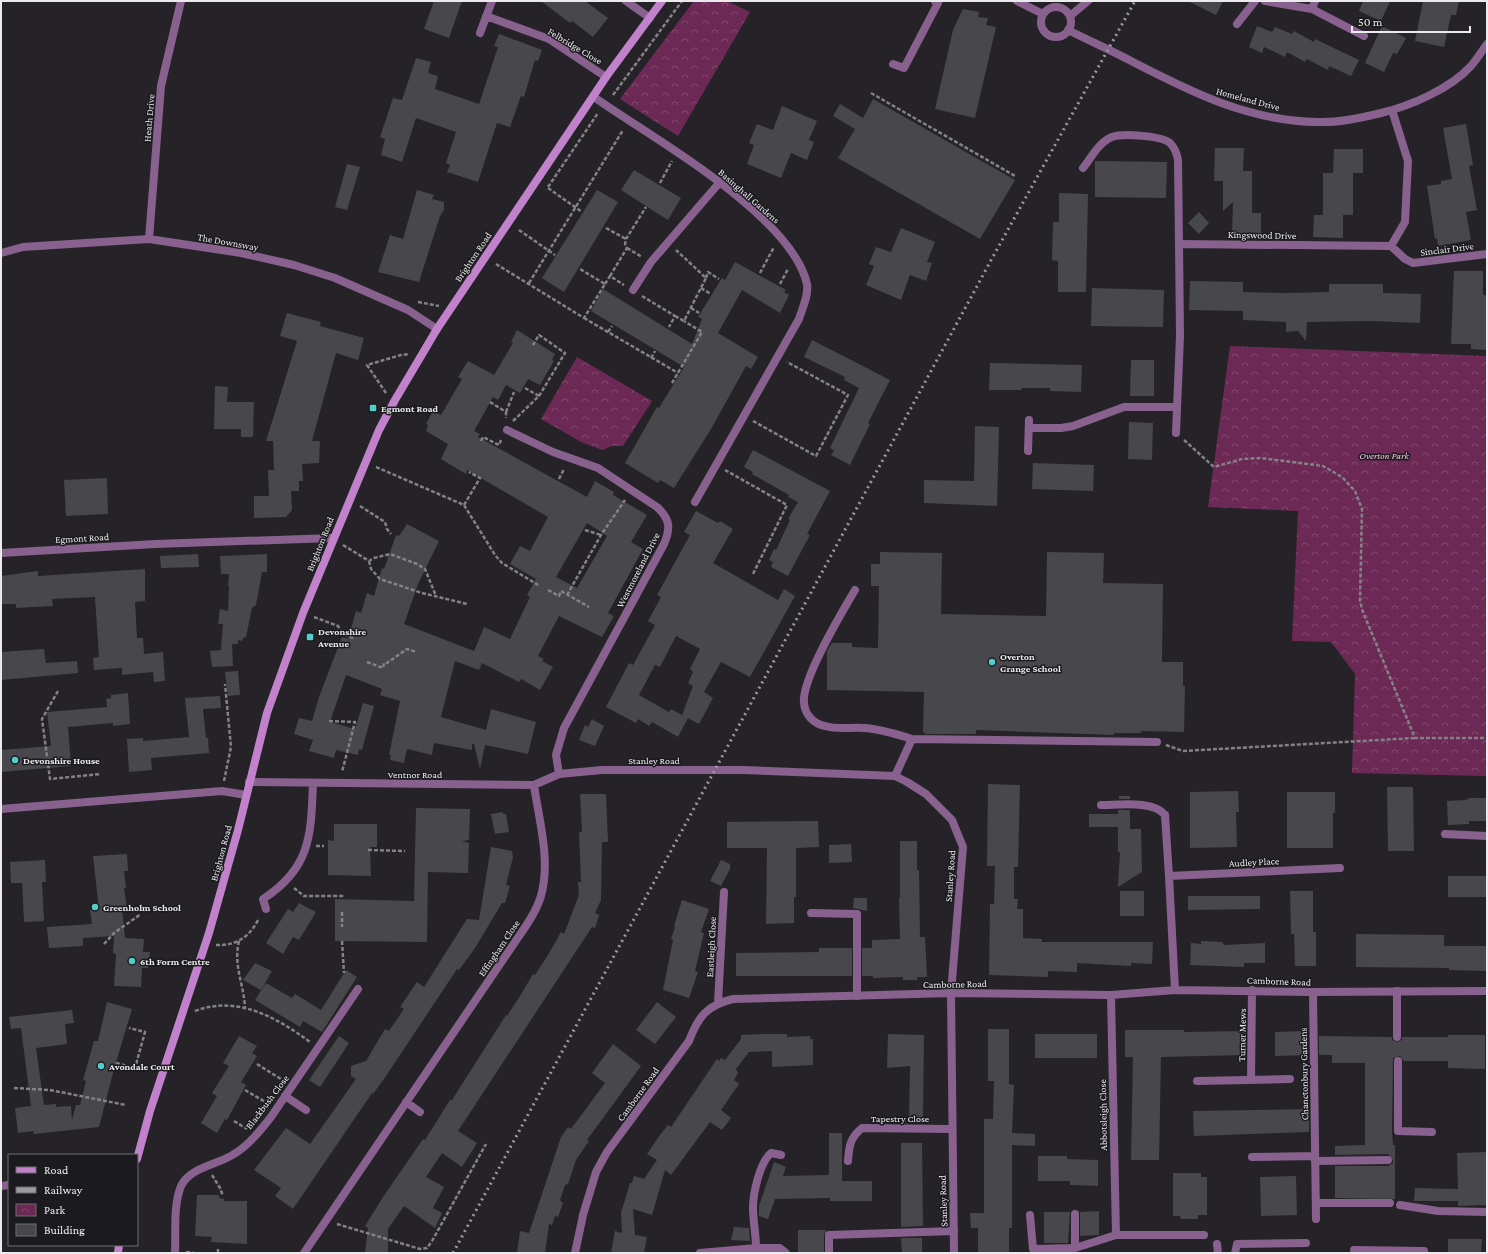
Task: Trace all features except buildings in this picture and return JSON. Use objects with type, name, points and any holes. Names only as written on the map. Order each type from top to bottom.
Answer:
[{"type":"main road","name":"Brighton Road","points":[[138,1155],[150,1111],[206,942],[267,713],[303,613],[365,462],[393,403],[437,329],[606,77],[662,1]]},
{"type":"street","name":"Heath Drive","points":[[149,239],[161,86],[181,1]]},
{"type":"street","points":[[480,33],[492,1]]},
{"type":"street","points":[[626,1],[650,18]]},
{"type":"street","points":[[893,64],[904,68],[938,3],[935,1]]},
{"type":"street","points":[[1017,1],[1043,14]]},
{"type":"street","points":[[1070,16],[1088,1]]},
{"type":"street","points":[[1237,24],[1255,1]]},
{"type":"street","points":[[1265,1],[1314,5],[1364,36]]},
{"type":"street","points":[[1060,7],[1070,16],[1068,30],[1059,36],[1048,34],[1042,26],[1043,14],[1049,8],[1060,7]]},
{"type":"street","name":"Felbridge Close","points":[[486,16],[549,39],[606,77]]},
{"type":"street","name":"Homeland Drive","points":[[1068,30],[1194,93],[1241,110],[1268,117],[1319,122],[1367,116],[1392,110],[1418,101],[1437,90],[1470,66],[1483,55],[1487,44]]},
{"type":"street","name":"Basinghall Gardens","points":[[594,97],[678,152],[720,182],[767,223],[779,237],[801,269],[807,285],[805,301],[799,319],[694,502]]},
{"type":"street","points":[[1391,246],[1405,222],[1408,162],[1392,110]]},
{"type":"street","points":[[1083,168],[1103,143],[1113,137],[1127,134],[1162,139],[1169,142],[1176,150],[1178,160],[1180,336],[1176,433]]},
{"type":"street","points":[[633,290],[651,262],[720,182]]},
{"type":"street","name":"The Downsway","points":[[1,253],[24,247],[149,239],[241,253],[294,265],[335,278],[408,310],[437,329]]},
{"type":"street","name":"Kingswood Drive","points":[[1179,244],[1391,246]]},
{"type":"street","name":"Sinclair Drive","points":[[1391,246],[1406,259],[1414,263],[1487,254]]},
{"type":"street","points":[[1028,451],[1029,424],[1048,429],[1073,426],[1124,407],[1177,408]]},
{"type":"street","name":"Westmoreland Drive","points":[[507,430],[553,452],[598,468],[657,507],[666,515],[669,524],[669,534],[638,595],[564,728],[556,755],[559,774]]},
{"type":"street","name":"Egmont Road","points":[[1,553],[155,544],[333,538]]},
{"type":"street","points":[[855,590],[813,670],[804,692],[806,713],[818,724],[826,727],[864,728],[885,731],[912,739],[1157,742]]},
{"type":"street","points":[[895,776],[912,739]]},
{"type":"street","name":"Stanley Road","points":[[578,771],[743,770],[895,776],[926,794],[952,820],[963,848],[951,993],[951,1129],[954,1253]]},
{"type":"street","name":"Ventnor Road","points":[[249,782],[534,785],[559,774],[578,771]]},
{"type":"street","points":[[266,909],[263,899],[285,883],[305,855],[312,821],[313,783]]},
{"type":"street","name":"Effingham Close","points":[[304,1253],[324,1221],[536,909],[541,896],[545,875],[545,856],[534,785]]},
{"type":"street","points":[[1,809],[222,791],[246,795]]},
{"type":"street","points":[[1101,805],[1152,806],[1162,810],[1165,815],[1175,990]]},
{"type":"street","points":[[1445,834],[1487,836]]},
{"type":"street","name":"Audley Place","points":[[1169,876],[1340,868]]},
{"type":"street","name":"Eastleigh Close","points":[[718,1003],[724,892]]},
{"type":"street","points":[[811,912],[857,914],[857,996]]},
{"type":"street","name":"Blackbush Close","points":[[175,1253],[177,1204],[180,1187],[189,1175],[234,1154],[248,1143],[277,1108],[358,989]]},
{"type":"street","name":"Camborne Road","points":[[575,1253],[589,1192],[596,1172],[608,1152],[688,1041],[704,1012],[718,1003],[733,1000],[951,993],[1111,995],[1175,990],[1313,992],[1487,991]]},
{"type":"street","name":"Turner Mews","points":[[1251,1080],[1252,990]]},
{"type":"street","name":"Chanctonbury Gardens","points":[[1313,992],[1316,1219]]},
{"type":"street","points":[[1397,992],[1397,1036]]},
{"type":"street","name":"Abbotsleigh Close","points":[[1111,995],[1116,1235]]},
{"type":"street","points":[[1398,1061],[1398,1131],[1432,1132]]},
{"type":"street","points":[[1196,1081],[1290,1079]]},
{"type":"street","points":[[285,1096],[306,1110]]},
{"type":"street","points":[[406,1102],[420,1112]]},
{"type":"street","name":"Tapestry Close","points":[[848,1161],[849,1147],[853,1136],[862,1128],[951,1129]]},
{"type":"street","points":[[756,1248],[756,1228],[753,1207],[758,1180],[766,1158],[771,1153],[781,1155]]},
{"type":"street","points":[[1252,1157],[1388,1160]]},
{"type":"street","points":[[1316,1203],[1390,1203]]},
{"type":"street","points":[[1400,1205],[1438,1211],[1487,1212]]},
{"type":"street","points":[[1075,1214],[1075,1248]]},
{"type":"street","points":[[1030,1215],[1033,1249],[1075,1248],[1116,1235],[1204,1234]]},
{"type":"street","points":[[829,1253],[829,1235],[954,1231]]},
{"type":"street","points":[[314,1237],[323,1239]]},
{"type":"street","points":[[1236,1253],[1237,1244],[1306,1243]]},
{"type":"street","points":[[1217,1244],[1218,1253]]},
{"type":"street","points":[[700,1253],[756,1248],[780,1248],[786,1253]]},
{"type":"street","points":[[1354,1250],[1424,1251],[1424,1253]]},
{"type":"path","points":[[870,93],[1015,176]]},
{"type":"path","points":[[529,283],[629,120]]},
{"type":"path","points":[[660,183],[678,152]]},
{"type":"path","points":[[548,188],[582,212]]},
{"type":"path","points":[[646,207],[626,239],[625,244],[627,248],[651,262]]},
{"type":"path","points":[[606,228],[626,239]]},
{"type":"path","points":[[519,230],[555,255]]},
{"type":"path","points":[[760,273],[779,237]]},
{"type":"path","points":[[668,242],[706,278]]},
{"type":"path","points":[[610,276],[627,248]]},
{"type":"path","points":[[496,264],[678,373]]},
{"type":"path","points":[[580,269],[605,284],[584,318]]},
{"type":"path","points":[[684,321],[708,272],[719,279]]},
{"type":"path","points":[[700,288],[710,294]]},
{"type":"path","points":[[690,308],[699,313]]},
{"type":"path","points":[[672,383],[702,332],[675,316]]},
{"type":"path","points":[[608,332],[612,326]]},
{"type":"path","points":[[512,422],[539,396],[565,353],[539,335],[533,345]]},
{"type":"path","points":[[651,358],[655,351]]},
{"type":"path","points":[[393,403],[367,366],[401,355],[412,354],[421,356]]},
{"type":"path","points":[[744,416],[816,456],[848,395],[778,357]]},
{"type":"path","points":[[525,388],[539,396]]},
{"type":"path","points":[[506,412],[514,392]]},
{"type":"path","points":[[1176,433],[1214,467],[1242,459],[1260,458],[1322,466],[1342,477],[1355,491],[1362,509],[1360,601],[1362,612],[1414,738]]},
{"type":"path","points":[[365,462],[464,505],[494,555],[502,563],[538,585]]},
{"type":"path","points":[[716,465],[787,505],[753,574]]},
{"type":"path","points":[[464,505],[480,478],[469,472]]},
{"type":"path","points":[[567,595],[601,536],[631,490]]},
{"type":"path","points":[[349,500],[380,517],[385,522],[387,529],[391,534]]},
{"type":"path","points":[[585,530],[601,536]]},
{"type":"path","points":[[333,538],[369,561],[371,569],[380,579],[412,590],[468,604]]},
{"type":"path","points":[[369,561],[374,558],[390,554],[417,564],[425,569],[436,596]]},
{"type":"path","points":[[548,590],[559,596],[561,591],[589,607]]},
{"type":"path","points":[[303,613],[335,624],[343,634],[356,639]]},
{"type":"path","points":[[367,662],[383,668],[384,663],[387,664],[407,649],[416,652]]},
{"type":"path","points":[[222,791],[232,747],[225,684]]},
{"type":"path","points":[[58,690],[42,718],[50,779],[101,774]]},
{"type":"path","points":[[330,721],[355,722],[340,784]]},
{"type":"path","points":[[1157,742],[1183,751],[1414,738],[1487,738]]},
{"type":"path","points":[[368,850],[405,851]]},
{"type":"path","points":[[285,883],[304,896],[342,896],[342,899]]},
{"type":"path","points":[[206,942],[215,945],[229,945],[239,941],[250,932],[266,909]]},
{"type":"path","points":[[342,912],[342,927]]},
{"type":"path","points":[[104,944],[114,933],[140,914]]},
{"type":"path","points":[[239,941],[236,954],[237,968],[245,1008]]},
{"type":"path","points":[[342,941],[344,973]]},
{"type":"path","points":[[181,1017],[202,1008],[220,1004],[245,1008],[274,1019],[318,1048]]},
{"type":"path","points":[[116,1063],[135,1068],[145,1032],[130,1028]]},
{"type":"path","points":[[257,1064],[292,1086]]},
{"type":"path","points":[[14,1088],[50,1090],[126,1105]]},
{"type":"path","points":[[245,1090],[277,1108]]},
{"type":"path","points":[[324,1221],[420,1248],[427,1248],[486,1144]]},
{"type":"path","points":[[204,1168],[216,1180],[223,1196]]},
{"type":"path","points":[[218,1247],[218,1253]]},
{"type":"green space","points":[[694,1],[727,1],[750,12],[678,136],[620,99]]},
{"type":"green space","name":"Overton Park","points":[[1230,346],[1487,356],[1487,776],[1352,773],[1355,674],[1331,642],[1292,641],[1298,511],[1208,507]]},
{"type":"green space","points":[[577,357],[652,401],[623,446],[612,446],[602,450],[581,442],[541,419]]},
{"type":"railway","points":[[453,1253],[995,253],[1135,1]]},
{"type":"place","name":"Egmont Road","points":[[373,408]]},
{"type":"place","name":"Devonshire Avenue","points":[[310,637]]},
{"type":"place","name":"Overton Grange School","points":[[992,662]]},
{"type":"place","name":"Devonshire House","points":[[15,760]]},
{"type":"place","name":"Greenholm School","points":[[95,907]]},
{"type":"place","name":"6th Form Centre","points":[[132,961]]},
{"type":"place","name":"Avondale Court","points":[[101,1066]]}]
